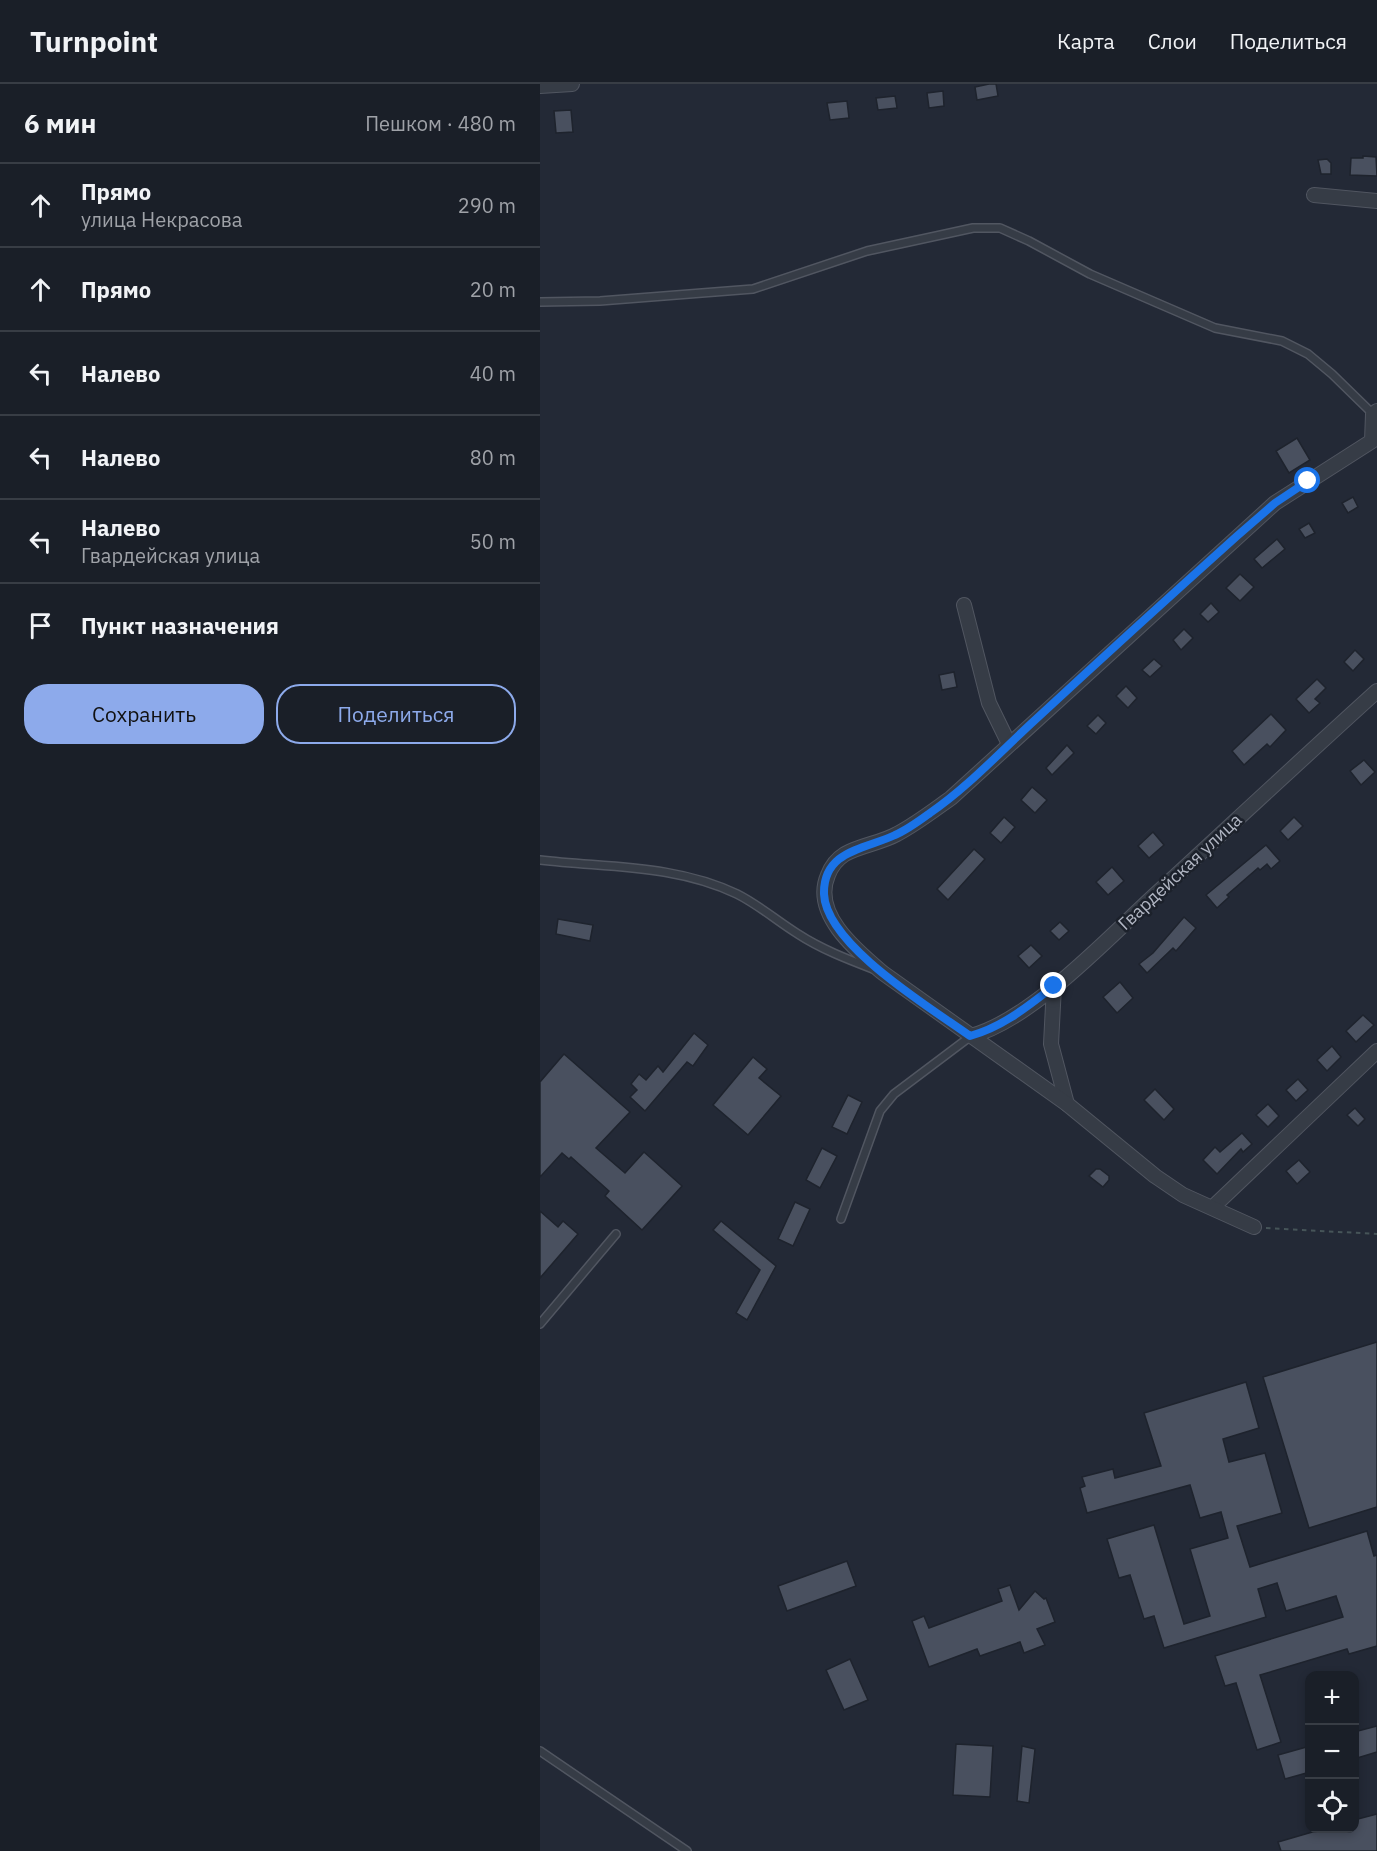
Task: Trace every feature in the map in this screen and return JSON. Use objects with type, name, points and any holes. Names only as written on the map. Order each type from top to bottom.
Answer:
[{"type":"street","points":[[540,86],[572,84]]},
{"type":"street","points":[[1314,195],[1377,201]]},
{"type":"street","points":[[1254,1227],[1184,1195],[1155,1176],[1067,1104],[883,973],[856,950],[840,932],[830,913],[824,894],[826,878],[832,865],[844,855],[896,835],[951,798],[1275,503],[1375,442],[1375,412]]},
{"type":"street","points":[[964,605],[989,704],[1009,744]]},
{"type":"street","name":"Гвардейская улица","points":[[970,1036],[987,1032],[1003,1023],[1054,986],[1377,691]]},
{"type":"street","points":[[1054,986],[1051,1044],[1067,1104]]},
{"type":"street","points":[[1213,1207],[1377,1051]]},
{"type":"lane","points":[[540,302],[600,302],[753,289],[867,251],[973,228],[1000,228],[1090,274],[1215,328],[1282,342],[1308,354],[1375,412]]},
{"type":"lane","points":[[540,860],[643,867],[706,881],[738,894],[798,934],[836,954],[883,973]]},
{"type":"lane","points":[[842,1219],[880,1111],[894,1094],[970,1036]]},
{"type":"lane","points":[[540,1324],[616,1234]]},
{"type":"lane","points":[[540,1751],[687,1851]]},
{"type":"path","points":[[1254,1227],[1377,1234]]},
{"type":"building","points":[[996,84],[998,96],[977,100],[975,87]]},
{"type":"building","points":[[943,91],[944,106],[929,108],[927,93]]},
{"type":"building","points":[[895,96],[897,108],[878,110],[876,98]]},
{"type":"building","points":[[847,101],[849,118],[830,120],[827,103]]},
{"type":"building","points":[[571,110],[573,132],[556,133],[554,111]]},
{"type":"building","points":[[1363,156],[1376,157],[1377,176],[1350,175],[1351,158],[1363,158]]},
{"type":"building","points":[[1327,159],[1331,163],[1331,174],[1321,174],[1318,160]]},
{"type":"building","points":[[1297,438],[1310,460],[1289,473],[1276,451]]},
{"type":"building","points":[[1353,497],[1358,507],[1348,513],[1342,503]]},
{"type":"building","points":[[1309,523],[1315,533],[1305,538],[1299,529]]},
{"type":"building","points":[[1277,539],[1285,549],[1262,568],[1254,559]]},
{"type":"building","points":[[1240,574],[1254,587],[1240,601],[1226,588]]},
{"type":"building","points":[[1211,603],[1219,612],[1208,622],[1200,614]]},
{"type":"building","points":[[1184,629],[1193,638],[1181,650],[1173,640]]},
{"type":"building","points":[[1355,650],[1364,659],[1353,671],[1344,662]]},
{"type":"building","points":[[1154,659],[1162,666],[1150,677],[1142,670]]},
{"type":"building","points":[[954,672],[957,687],[942,690],[939,675]]},
{"type":"building","points":[[1317,679],[1326,688],[1315,699],[1320,703],[1309,713],[1296,699]]},
{"type":"building","points":[[1126,686],[1137,698],[1128,708],[1116,696]]},
{"type":"building","points":[[1271,714],[1286,730],[1270,747],[1267,744],[1244,765],[1232,751]]},
{"type":"building","points":[[1098,715],[1106,723],[1096,734],[1087,726]]},
{"type":"building","points":[[1067,745],[1074,753],[1052,775],[1046,768]]},
{"type":"building","points":[[1364,760],[1375,772],[1361,785],[1350,771]]},
{"type":"building","points":[[1032,787],[1047,800],[1035,813],[1021,800]]},
{"type":"building","points":[[1004,817],[1015,827],[1001,843],[990,833]]},
{"type":"building","points":[[1294,817],[1303,826],[1288,840],[1280,831]]},
{"type":"building","points":[[1153,832],[1164,845],[1149,858],[1138,846]]},
{"type":"building","points":[[1266,845],[1280,861],[1271,869],[1267,864],[1260,870],[1258,868],[1227,895],[1229,897],[1217,908],[1206,895]]},
{"type":"building","points":[[974,849],[985,859],[948,900],[937,889]]},
{"type":"building","points":[[1112,867],[1124,881],[1108,895],[1096,882]]},
{"type":"building","points":[[1184,917],[1196,928],[1176,951],[1173,948],[1147,973],[1139,964],[1153,953]]},
{"type":"building","points":[[558,919],[593,925],[590,941],[556,934]]},
{"type":"building","points":[[1060,922],[1069,931],[1059,940],[1050,931]]},
{"type":"building","points":[[1031,945],[1042,956],[1029,968],[1018,956]]},
{"type":"building","points":[[1120,982],[1133,998],[1117,1013],[1103,997]]},
{"type":"building","points":[[1363,1015],[1374,1025],[1356,1042],[1346,1031]]},
{"type":"building","points":[[694,1033],[708,1045],[693,1066],[687,1062],[645,1111],[630,1097],[637,1090],[631,1084],[639,1074],[646,1080],[658,1066],[663,1072]]},
{"type":"building","points":[[1332,1046],[1341,1057],[1327,1071],[1317,1060]]},
{"type":"building","points":[[564,1054],[630,1112],[596,1148],[625,1173],[644,1152],[682,1186],[642,1230],[605,1196],[609,1191],[571,1157],[569,1159],[562,1153],[540,1177],[540,1082]]},
{"type":"building","points":[[753,1057],[767,1069],[759,1078],[781,1096],[748,1135],[713,1105]]},
{"type":"building","points":[[1298,1079],[1308,1090],[1296,1101],[1286,1090]]},
{"type":"building","points":[[1155,1089],[1174,1109],[1164,1120],[1144,1100]]},
{"type":"building","points":[[848,1095],[862,1102],[847,1134],[832,1127]]},
{"type":"building","points":[[1268,1104],[1279,1116],[1268,1127],[1256,1115]]},
{"type":"building","points":[[1355,1108],[1365,1119],[1358,1126],[1347,1115]]},
{"type":"building","points":[[1242,1133],[1252,1144],[1243,1152],[1241,1149],[1217,1174],[1203,1160],[1215,1147],[1220,1152]]},
{"type":"building","points":[[822,1148],[837,1156],[820,1188],[806,1180]]},
{"type":"building","points":[[1299,1160],[1310,1172],[1297,1184],[1286,1171]]},
{"type":"building","points":[[1096,1169],[1100,1169],[1109,1176],[1109,1180],[1103,1187],[1089,1176]]},
{"type":"building","points":[[795,1202],[810,1209],[793,1246],[778,1239]]},
{"type":"building","points":[[540,1211],[558,1227],[563,1221],[578,1234],[540,1278]]},
{"type":"building","points":[[721,1221],[776,1266],[747,1320],[736,1313],[760,1270],[713,1230]]},
{"type":"building","points":[[1377,1342],[1377,1507],[1309,1528],[1263,1377]]},
{"type":"building","points":[[1246,1382],[1259,1428],[1223,1439],[1229,1462],[1265,1453],[1282,1513],[1237,1526],[1250,1567],[1367,1531],[1374,1556],[1377,1555],[1377,1646],[1349,1654],[1347,1649],[1260,1675],[1281,1742],[1257,1750],[1236,1683],[1225,1686],[1215,1656],[1343,1617],[1336,1596],[1286,1611],[1277,1583],[1258,1589],[1266,1617],[1164,1648],[1154,1616],[1144,1619],[1130,1575],[1119,1578],[1107,1539],[1154,1525],[1184,1624],[1210,1616],[1190,1549],[1228,1538],[1221,1512],[1200,1518],[1190,1485],[1087,1513],[1080,1488],[1085,1486],[1082,1477],[1113,1469],[1115,1478],[1161,1466],[1144,1413]]},
{"type":"building","points":[[847,1561],[856,1586],[787,1611],[778,1586]]},
{"type":"building","points":[[1010,1585],[1019,1610],[1035,1591],[1044,1599],[1046,1598],[1055,1622],[1037,1629],[1045,1645],[1024,1653],[1020,1642],[980,1656],[977,1649],[929,1667],[912,1621],[924,1616],[929,1628],[1002,1601],[998,1589]]},
{"type":"building","points":[[850,1659],[868,1700],[844,1710],[826,1670]]},
{"type":"building","points":[[1377,1726],[1377,1752],[1359,1757],[1359,1731]]},
{"type":"building","points":[[956,1744],[993,1746],[990,1797],[953,1795]]},
{"type":"building","points":[[1022,1746],[1035,1749],[1029,1803],[1017,1801]]},
{"type":"building","points":[[1305,1747],[1305,1773],[1285,1779],[1278,1755]]},
{"type":"building","points":[[1377,1814],[1377,1851],[1281,1851],[1278,1842],[1309,1833],[1359,1833],[1359,1819]]},
{"type":"route","points":[[1054,986],[1003,1023],[987,1032],[970,1036],[883,973],[856,950],[840,932],[830,913],[824,894],[826,878],[832,865],[844,855],[896,835],[951,798],[1237,536],[1275,503],[1308,481]]}]
